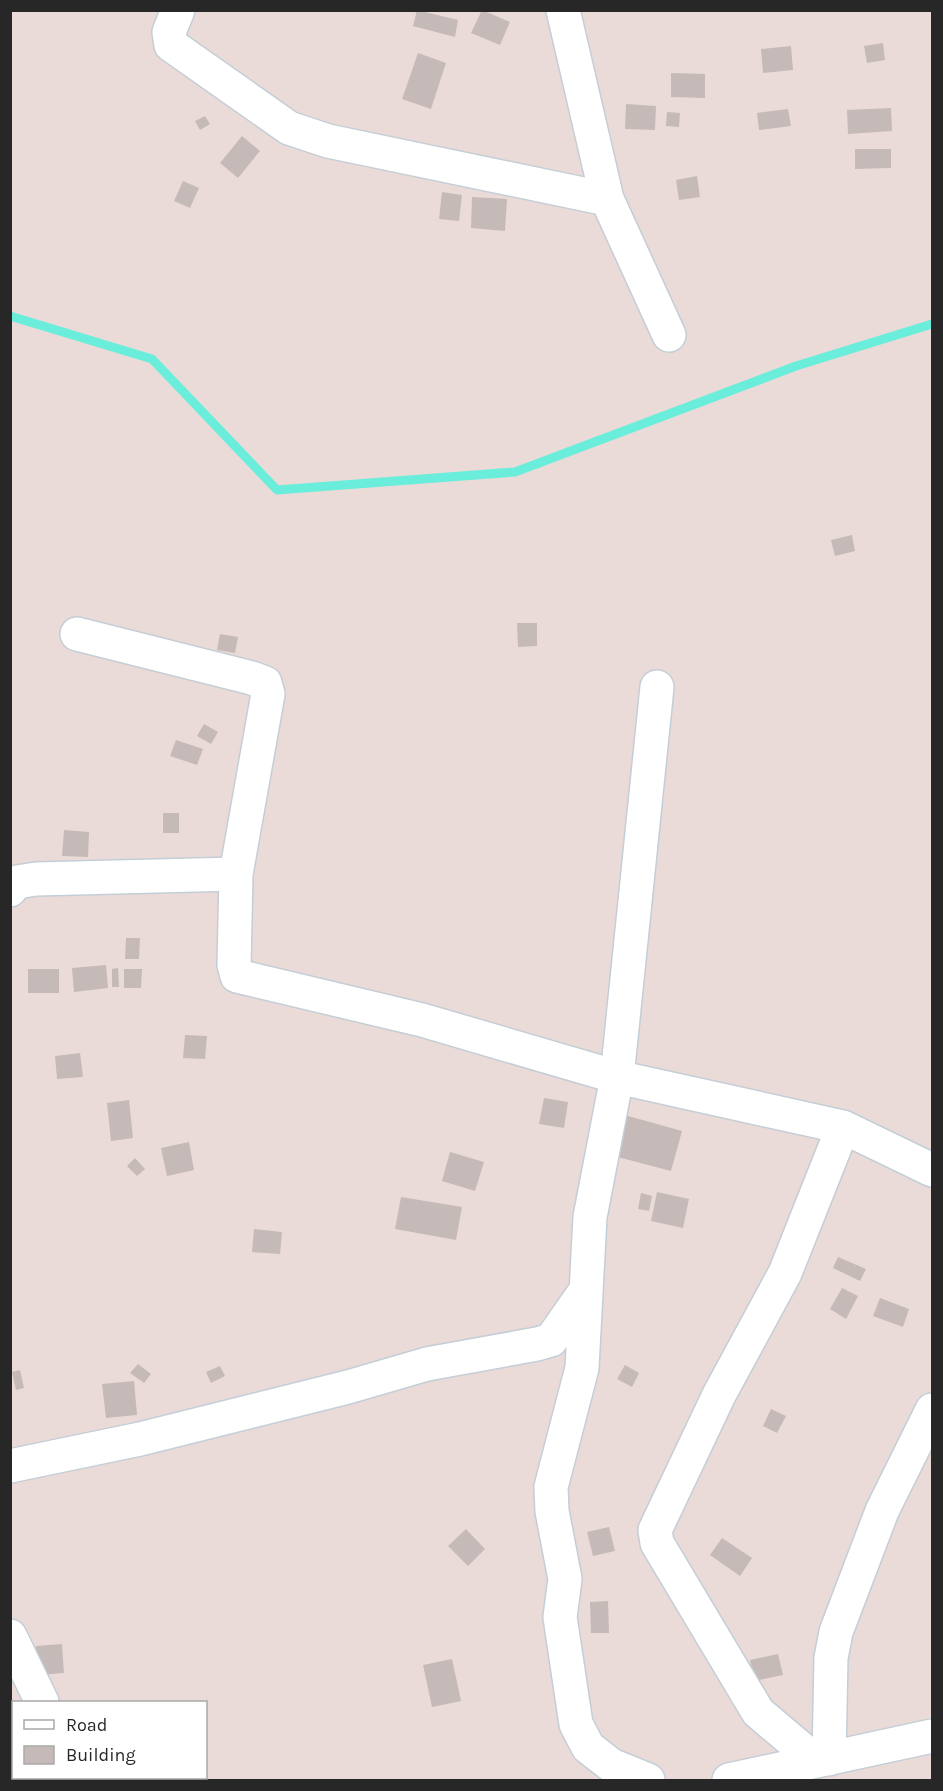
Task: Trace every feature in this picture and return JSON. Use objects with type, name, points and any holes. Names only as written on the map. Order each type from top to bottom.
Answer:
[{"type":"street","points":[[178,10],[169,32],[171,45],[289,128],[328,141],[607,199]]},
{"type":"street","points":[[567,11],[607,199],[669,335]]},
{"type":"street","points":[[77,634],[265,683],[268,694],[236,874],[234,965],[237,976],[422,1020],[617,1077],[843,1127],[933,1170]]},
{"type":"street","points":[[648,1780],[611,1765],[588,1747],[576,1724],[560,1617],[565,1579],[552,1511],[551,1487],[582,1368],[590,1217],[617,1077],[657,687]]},
{"type":"street","points":[[10,890],[17,882],[36,879],[236,874]]},
{"type":"street","points":[[823,1760],[758,1712],[657,1543],[655,1530],[719,1395],[785,1274],[843,1127]]},
{"type":"street","points":[[10,1466],[140,1438],[348,1387],[427,1364],[551,1340],[586,1290]]},
{"type":"street","points":[[823,1760],[831,1658],[836,1632],[882,1511],[933,1410]]},
{"type":"street","points":[[10,1636],[42,1701]]},
{"type":"street","points":[[729,1780],[933,1736]]},
{"type":"building","points":[[417,10],[458,20],[455,37],[413,26]]},
{"type":"building","points":[[482,10],[510,22],[500,45],[471,33]]},
{"type":"building","points":[[883,43],[885,60],[867,63],[864,46]]},
{"type":"building","points":[[791,46],[793,70],[763,73],[761,49]]},
{"type":"building","points":[[418,53],[446,63],[431,109],[402,99]]},
{"type":"building","points":[[671,73],[705,74],[705,98],[671,97]]},
{"type":"building","points":[[626,104],[656,106],[655,130],[625,129]]},
{"type":"building","points":[[891,108],[892,131],[848,134],[847,110]]},
{"type":"building","points":[[788,109],[791,126],[759,130],[757,113]]},
{"type":"building","points":[[667,112],[680,113],[679,127],[666,126]]},
{"type":"building","points":[[205,116],[210,124],[200,130],[195,121]]},
{"type":"building","points":[[242,136],[260,151],[238,178],[220,163]]},
{"type":"building","points":[[855,149],[891,149],[891,168],[855,169]]},
{"type":"building","points":[[697,176],[700,197],[679,200],[676,180]]},
{"type":"building","points":[[183,181],[199,188],[190,208],[174,201]]},
{"type":"building","points":[[442,192],[462,195],[459,221],[439,219]]},
{"type":"building","points":[[472,197],[507,199],[505,231],[471,228]]},
{"type":"building","points":[[852,535],[855,551],[835,556],[831,540]]},
{"type":"building","points":[[517,623],[537,623],[537,646],[518,647]]},
{"type":"building","points":[[220,634],[238,637],[235,653],[217,650]]},
{"type":"building","points":[[204,724],[218,732],[211,744],[197,736]]},
{"type":"building","points":[[176,740],[203,749],[197,765],[170,756]]},
{"type":"building","points":[[163,813],[179,813],[179,833],[163,833]]},
{"type":"building","points":[[64,830],[89,832],[88,857],[62,856]]},
{"type":"building","points":[[126,938],[140,938],[139,959],[125,959]]},
{"type":"building","points":[[106,965],[108,988],[74,992],[72,968]]},
{"type":"building","points":[[118,968],[119,987],[112,987],[112,969]]},
{"type":"building","points":[[28,969],[59,969],[59,993],[28,993]]},
{"type":"building","points":[[124,969],[142,969],[141,988],[124,988]]},
{"type":"building","points":[[185,1035],[207,1036],[205,1059],[183,1058]]},
{"type":"building","points":[[80,1053],[83,1077],[57,1079],[55,1056]]},
{"type":"building","points":[[544,1098],[568,1102],[564,1128],[539,1124]]},
{"type":"building","points":[[129,1100],[133,1138],[111,1141],[107,1103]]},
{"type":"building","points":[[621,1114],[682,1131],[671,1171],[610,1155]]},
{"type":"building","points":[[189,1142],[194,1170],[167,1176],[161,1148]]},
{"type":"building","points":[[450,1152],[484,1162],[475,1191],[442,1181]]},
{"type":"building","points":[[135,1158],[145,1169],[137,1176],[127,1166]]},
{"type":"building","points":[[657,1192],[689,1199],[683,1228],[651,1221]]},
{"type":"building","points":[[641,1193],[652,1196],[649,1211],[638,1209]]},
{"type":"building","points":[[401,1197],[462,1207],[456,1240],[395,1229]]},
{"type":"building","points":[[254,1229],[282,1232],[280,1254],[252,1252]]},
{"type":"building","points":[[838,1257],[866,1269],[860,1281],[833,1268]]},
{"type":"building","points":[[842,1288],[858,1296],[846,1319],[830,1309]]},
{"type":"building","points":[[880,1298],[909,1309],[903,1327],[873,1316]]},
{"type":"building","points":[[138,1364],[151,1374],[144,1383],[130,1373]]},
{"type":"building","points":[[625,1365],[639,1373],[632,1387],[617,1379]]},
{"type":"building","points":[[220,1366],[225,1376],[211,1383],[206,1372]]},
{"type":"building","points":[[20,1370],[24,1388],[16,1390],[12,1372]]},
{"type":"building","points":[[134,1381],[137,1415],[106,1418],[102,1384]]},
{"type":"building","points":[[771,1409],[786,1416],[777,1433],[763,1426]]},
{"type":"building","points":[[609,1527],[615,1551],[593,1556],[587,1532]]},
{"type":"building","points":[[466,1529],[485,1549],[468,1566],[448,1546]]},
{"type":"building","points":[[722,1538],[752,1558],[740,1576],[710,1555]]},
{"type":"building","points":[[608,1601],[609,1633],[591,1633],[590,1602]]},
{"type":"building","points":[[62,1644],[64,1673],[38,1675],[36,1646]]},
{"type":"building","points":[[778,1654],[783,1675],[754,1681],[750,1660]]},
{"type":"building","points":[[452,1659],[461,1701],[432,1707],[423,1665]]},
{"type":"waterway","points":[[10,316],[152,359],[277,490],[515,472],[796,366],[932,324]]}]
